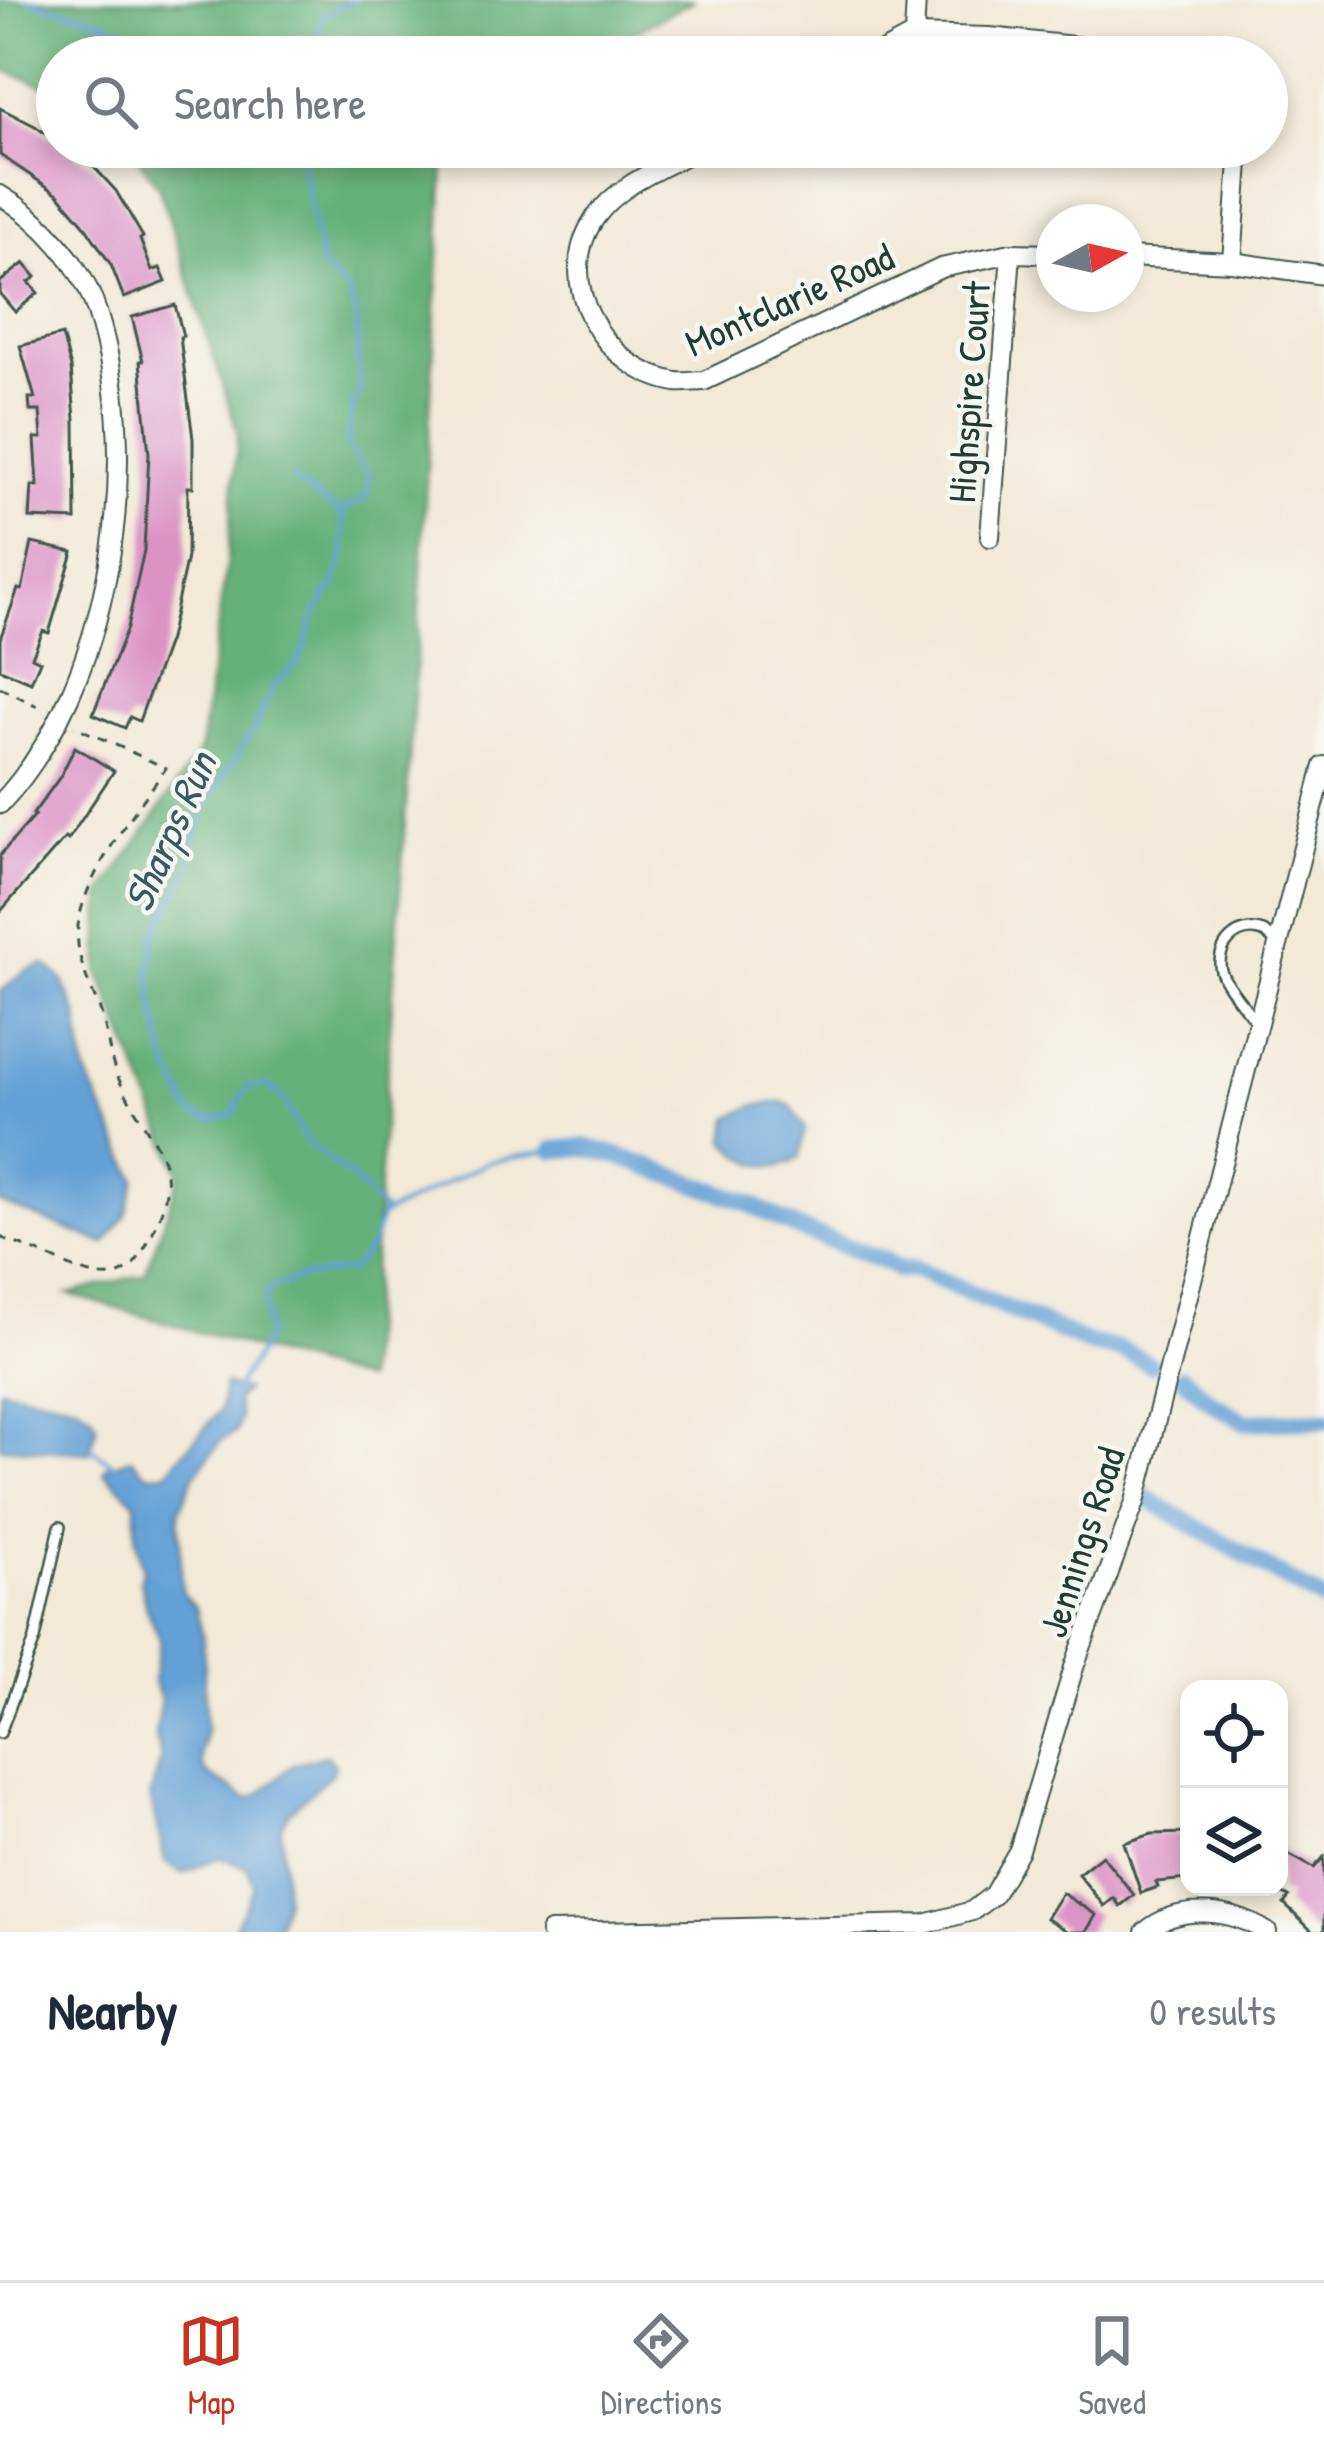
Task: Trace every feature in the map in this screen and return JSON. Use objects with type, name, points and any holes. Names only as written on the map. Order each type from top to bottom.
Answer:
[{"type":"street","points":[[916,0],[914,35],[952,36]]},
{"type":"street","name":"Montclarie Road","points":[[663,168],[620,191],[596,217],[582,241],[578,273],[594,327],[612,348],[641,369],[675,382],[704,381],[941,268],[1012,253],[1036,254]]},
{"type":"street","points":[[1232,262],[1239,168]]},
{"type":"street","points":[[0,195],[26,211],[74,264],[97,309],[114,385],[117,452],[115,525],[79,672],[50,736],[0,804]]},
{"type":"street","name":"Highspire Court","points":[[990,537],[1012,253]]},
{"type":"street","points":[[1144,258],[1232,262],[1324,275]]},
{"type":"street","name":"Jennings Road","points":[[550,1932],[829,1930],[925,1924],[972,1911],[993,1895],[1018,1850],[1075,1664],[1135,1502],[1324,766]]},
{"type":"street","points":[[1145,1932],[1168,1918],[1192,1912],[1222,1913],[1267,1932]]},
{"type":"lane","points":[[1258,1025],[1221,972],[1221,951],[1230,938],[1246,931],[1263,932],[1279,944]]},
{"type":"lane","points":[[0,1733],[35,1639],[60,1527]]},
{"type":"path","points":[[0,687],[37,706]]},
{"type":"path","points":[[0,1237],[82,1273],[107,1277],[128,1272],[168,1195],[165,1159],[120,1082],[106,1026],[77,950],[78,924],[88,889],[166,768],[68,723]]},
{"type":"green space","points":[[0,0],[695,0],[627,36],[36,36],[36,82],[0,69]]},
{"type":"green space","points":[[145,168],[444,168],[414,695],[365,1381],[68,1294],[145,1274],[180,1175],[99,973],[101,895],[200,750],[228,555],[238,433],[159,188]]},
{"type":"water","points":[[45,964],[62,979],[78,1016],[85,1071],[136,1179],[126,1215],[105,1244],[0,1203],[0,992],[25,971]]},
{"type":"water","points":[[756,1105],[790,1105],[805,1128],[800,1157],[780,1166],[760,1165],[726,1140],[729,1118]]},
{"type":"water","points":[[224,1384],[245,1391],[236,1400],[240,1417],[236,1432],[221,1441],[195,1474],[179,1512],[182,1593],[196,1608],[203,1637],[206,1730],[202,1767],[248,1799],[293,1764],[327,1755],[335,1765],[281,1826],[285,1898],[275,1932],[232,1932],[254,1886],[247,1868],[220,1857],[182,1874],[165,1862],[150,1796],[161,1759],[155,1735],[161,1698],[153,1682],[160,1639],[140,1581],[136,1503],[104,1472],[131,1458],[147,1474],[166,1473],[220,1410]]},
{"type":"water","points":[[0,1388],[76,1404],[91,1414],[97,1425],[89,1453],[0,1447]]},
{"type":"building","points":[[0,108],[36,127],[36,168],[95,168],[116,191],[143,237],[152,271],[160,268],[166,282],[124,298],[111,265],[58,194],[0,155]]},
{"type":"building","points":[[24,263],[36,277],[29,282],[38,293],[15,312],[0,294],[0,282]]},
{"type":"building","points":[[175,305],[183,336],[193,439],[187,557],[169,639],[139,721],[130,717],[125,728],[93,714],[127,628],[144,550],[149,454],[143,361],[132,317]]},
{"type":"building","points":[[62,335],[71,368],[75,420],[76,520],[30,518],[32,486],[38,486],[35,438],[42,438],[40,411],[30,411],[29,398],[35,398],[20,346]]},
{"type":"building","points":[[32,543],[73,552],[49,633],[43,631],[32,657],[40,661],[31,682],[0,669],[0,639],[18,589],[22,590]]},
{"type":"building","points":[[75,747],[114,771],[68,840],[0,912],[0,855],[35,815]]},
{"type":"building","points":[[1180,1833],[1180,1880],[1156,1882],[1158,1887],[1141,1893],[1124,1843],[1152,1834]]},
{"type":"building","points":[[1288,1854],[1314,1868],[1324,1857],[1324,1932],[1313,1932],[1284,1904],[1289,1897]]},
{"type":"building","points":[[1102,1855],[1134,1895],[1120,1906],[1114,1898],[1104,1906],[1078,1874]]},
{"type":"building","points":[[1062,1893],[1096,1915],[1086,1932],[1068,1932],[1046,1918]]},
{"type":"waterway","points":[[28,0],[141,36]]},
{"type":"waterway","name":"Sharps Run","points":[[319,36],[321,16],[356,0]]},
{"type":"waterway","name":"Sharps Run","points":[[303,168],[322,268],[349,292],[357,318],[359,394],[347,445],[369,477],[365,500],[343,513]]},
{"type":"waterway","points":[[292,479],[343,515]]},
{"type":"waterway","name":"Sharps Run","points":[[234,1392],[265,1339],[268,1289],[304,1277],[351,1270],[372,1245],[383,1210],[308,1144],[282,1097],[269,1086],[247,1087],[232,1116],[207,1120],[191,1113],[168,1064],[158,1025],[150,977],[155,934],[190,868],[208,802],[255,727],[273,687],[301,658],[316,612],[334,585],[344,555],[343,515]]},
{"type":"waterway","points":[[554,1150],[585,1147],[612,1154],[744,1201],[899,1270],[914,1269],[1090,1344],[1122,1350],[1150,1364]]},
{"type":"waterway","points":[[383,1215],[488,1162],[554,1150]]},
{"type":"waterway","points":[[1183,1377],[1211,1402],[1245,1422],[1324,1420]]},
{"type":"waterway","points":[[88,1446],[118,1467]]},
{"type":"waterway","points":[[1143,1496],[1324,1601]]}]
